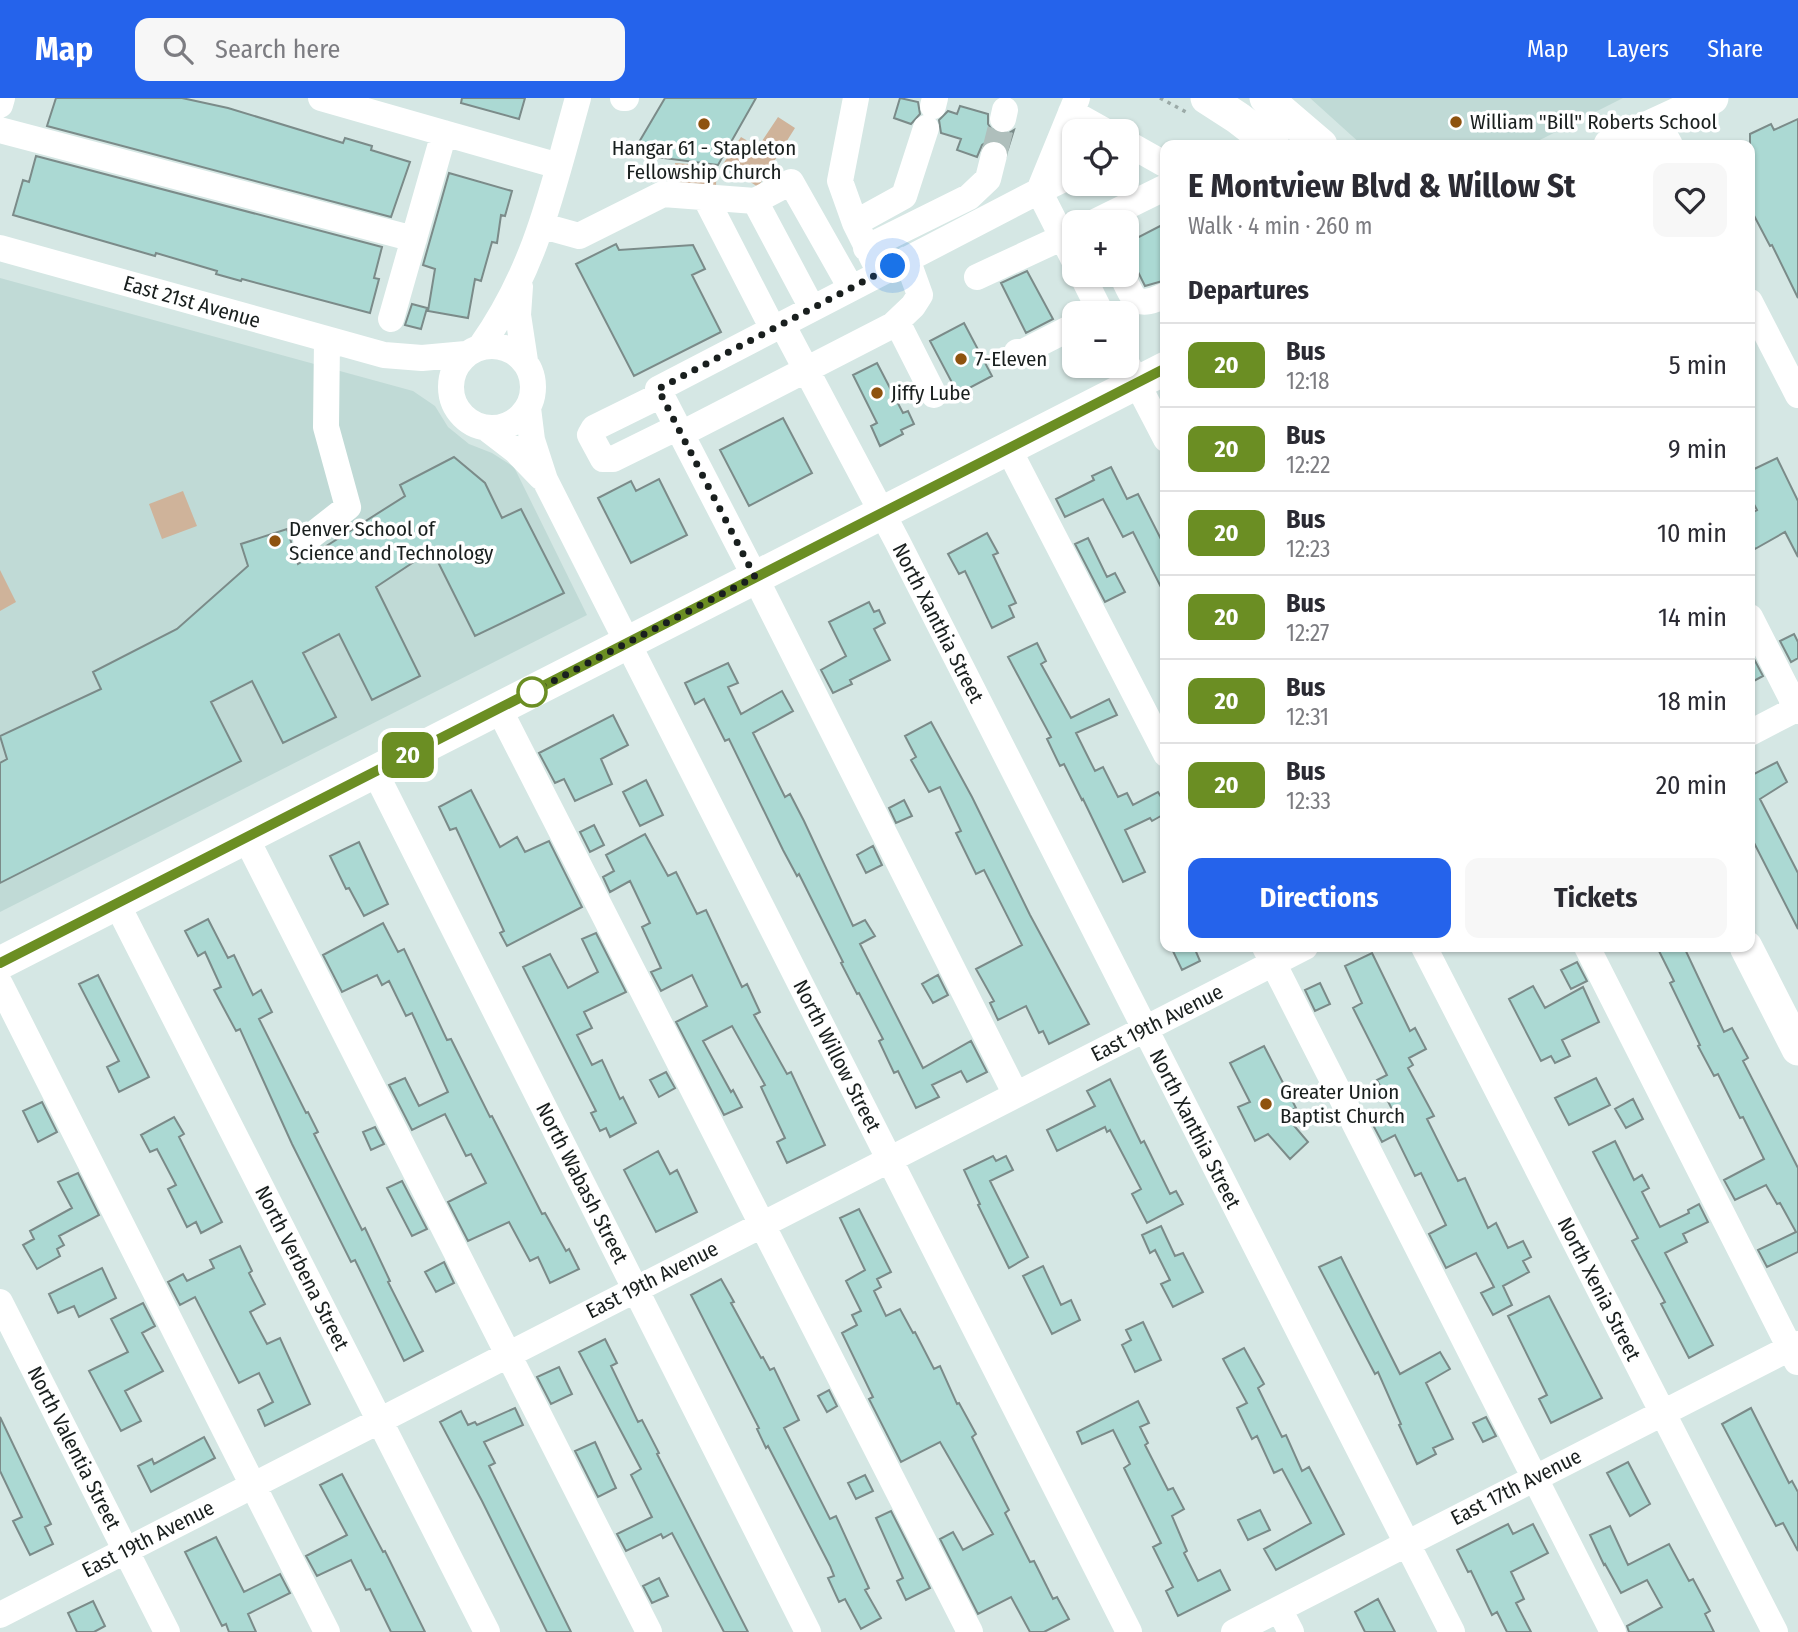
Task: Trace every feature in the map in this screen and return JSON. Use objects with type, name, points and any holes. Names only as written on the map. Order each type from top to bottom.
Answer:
[{"type":"main road","points":[[1207,98],[1265,140]]},
{"type":"main road","points":[[1266,98],[1315,140]]},
{"type":"main road","points":[[1635,140],[1664,134],[1712,98]]},
{"type":"main road","points":[[0,963],[1007,448],[1143,372]]},
{"type":"main road","points":[[1749,952],[1798,1049]]},
{"type":"street","points":[[0,104],[2,98]]},
{"type":"street","points":[[321,98],[559,166]]},
{"type":"street","points":[[520,281],[518,315],[533,392],[528,408],[517,420],[503,427],[486,428],[471,423],[458,412],[451,398],[450,381],[455,366],[474,350],[520,281],[543,226],[578,98]]},
{"type":"street","points":[[856,98],[841,181],[855,223],[880,273]]},
{"type":"street","points":[[1039,191],[1074,105],[1091,119]]},
{"type":"street","points":[[855,223],[904,196],[931,111]]},
{"type":"street","points":[[0,130],[414,239]]},
{"type":"street","points":[[391,320],[444,133]]},
{"type":"street","points":[[1139,152],[1160,162]]},
{"type":"street","points":[[866,248],[969,197],[988,179],[994,155]]},
{"type":"street","points":[[1016,1095],[658,389],[1062,180]]},
{"type":"street","points":[[543,226],[579,236],[663,194],[755,201],[791,182],[851,288]]},
{"type":"street","points":[[1125,210],[1160,190]]},
{"type":"street","points":[[1039,191],[1062,212]]},
{"type":"street","name":"North Xanthia Street","points":[[705,197],[806,372],[882,512],[1452,1632]]},
{"type":"street","points":[[755,201],[812,308]]},
{"type":"street","points":[[977,277],[1062,242]]},
{"type":"street","name":"East 21st Avenue","points":[[0,248],[384,355],[422,358],[474,350]]},
{"type":"street","points":[[661,395],[594,428],[590,435],[603,459],[613,459],[806,372],[897,322],[920,295],[907,259]]},
{"type":"street","points":[[1128,287],[1133,298],[1140,303],[1150,303],[1160,298]]},
{"type":"street","points":[[1755,312],[1798,395]]},
{"type":"street","points":[[897,322],[934,395]]},
{"type":"street","points":[[1017,352],[1023,352],[1062,332]]},
{"type":"street","points":[[306,540],[348,508],[326,427],[327,340]]},
{"type":"street","points":[[474,350],[497,345],[513,350],[525,361]]},
{"type":"street","name":"East 21st Avenue","points":[[384,355],[428,377],[451,398]]},
{"type":"street","points":[[1143,372],[1160,422]]},
{"type":"street","name":"North Willow Street","points":[[528,408],[532,440],[544,480],[1129,1632]]},
{"type":"street","name":"North Willow Street","points":[[486,428],[516,450],[544,480]]},
{"type":"street","points":[[1007,448],[1160,742]]},
{"type":"street","points":[[1755,627],[1798,709],[1755,730]]},
{"type":"street","points":[[499,709],[970,1632]]},
{"type":"street","name":"North Wabash Street","points":[[375,772],[808,1632]]},
{"type":"street","points":[[246,838],[649,1632]]},
{"type":"street","name":"North Verbena Street","points":[[117,904],[487,1632]]},
{"type":"street","name":"North Xenia Street","points":[[1427,952],[1774,1632]]},
{"type":"street","points":[[1590,952],[1795,1352]]},
{"type":"street","points":[[1269,955],[1613,1632]]},
{"type":"street","name":"East 19th Avenue","points":[[0,1615],[1144,1029],[1269,955]]},
{"type":"street","points":[[0,984],[327,1632]]},
{"type":"street","name":"North Valentia Street","points":[[0,1302],[167,1632]]},
{"type":"street","name":"East 17th Avenue","points":[[1234,1632],[1285,1620],[1406,1543],[1662,1413],[1795,1352]]},
{"type":"street","points":[[0,1625],[3,1632]]},
{"type":"shaded area","name":"William \"Bill\" Roberts School","points":[[1310,98],[1623,98],[1540,140],[1356,140]]},
{"type":"shaded area","points":[[778,117],[795,128],[758,187],[723,164],[741,137],[758,147]]},
{"type":"shaded area","points":[[675,163],[717,166],[716,185],[674,182]]},
{"type":"shaded area","name":"Denver School of Science and Technology","points":[[0,278],[413,391],[435,406],[448,427],[469,444],[492,453],[514,467],[587,615],[0,912]]},
{"type":"shaded area","points":[[183,491],[197,526],[162,539],[149,504]]},
{"type":"shaded area","points":[[0,570],[16,602],[0,611]]},
{"type":"building","points":[[56,98],[182,98],[228,108],[343,143],[345,138],[372,146],[371,150],[410,162],[391,217],[47,126]]},
{"type":"building","points":[[462,98],[525,98],[519,119],[461,103]]},
{"type":"building","points":[[665,98],[756,98],[718,165],[632,154]]},
{"type":"building","points":[[900,98],[918,102],[920,114],[911,124],[894,118]]},
{"type":"building","points":[[960,106],[988,114],[988,124],[999,134],[1014,130],[1008,149],[998,140],[990,140],[982,145],[977,157],[957,150],[961,139],[941,133],[939,120],[948,111],[957,114]]},
{"type":"building","points":[[1798,119],[1798,298],[1755,218],[1755,140],[1750,140],[1750,134],[1771,124],[1774,130]]},
{"type":"building","points":[[36,156],[382,247],[374,278],[379,279],[370,313],[242,279],[241,281],[156,253],[155,256],[13,215],[23,180],[29,182]]},
{"type":"building","points":[[449,173],[512,191],[505,216],[501,215],[497,243],[492,242],[481,281],[475,279],[468,318],[428,311],[435,269],[423,265]]},
{"type":"building","points":[[1160,226],[1160,282],[1145,286],[1139,274],[1139,237]]},
{"type":"building","points":[[616,244],[619,250],[693,245],[705,269],[692,275],[721,332],[634,376],[576,264]]},
{"type":"building","name":"7-Eleven","points":[[1027,271],[1053,319],[1026,333],[1001,283]]},
{"type":"building","points":[[412,304],[427,308],[421,329],[405,325]]},
{"type":"building","name":"7-Eleven","points":[[964,323],[992,376],[958,394],[930,341]]},
{"type":"building","name":"Jiffy Lube","points":[[877,363],[903,413],[908,411],[914,424],[901,430],[903,434],[880,446],[871,426],[877,423],[853,375]]},
{"type":"building","points":[[783,418],[812,473],[749,506],[720,450]]},
{"type":"building","points":[[454,457],[485,483],[502,518],[521,509],[564,593],[475,636],[432,550],[376,587],[420,676],[372,700],[339,634],[303,653],[336,717],[283,743],[252,681],[211,702],[241,761],[0,883],[0,763],[7,759],[0,736],[101,689],[93,672],[177,629],[248,566],[241,544],[287,529],[298,564],[405,496],[400,485]]},
{"type":"building","points":[[1777,458],[1798,501],[1798,557],[1785,532],[1755,549],[1755,469]]},
{"type":"building","points":[[1111,467],[1127,499],[1138,494],[1160,537],[1160,585],[1133,532],[1123,537],[1103,499],[1065,517],[1056,499],[1094,480],[1092,476]]},
{"type":"building","points":[[659,479],[687,535],[631,563],[598,498],[631,481],[636,491]]},
{"type":"building","points":[[987,533],[998,553],[993,555],[1016,603],[1009,606],[1014,617],[992,628],[965,571],[959,574],[948,554]]},
{"type":"building","points":[[1088,538],[1107,577],[1115,573],[1125,592],[1105,602],[1075,544]]},
{"type":"building","points":[[869,602],[874,612],[879,610],[885,623],[874,629],[890,660],[850,680],[852,684],[833,693],[821,670],[846,656],[829,622]]},
{"type":"building","points":[[1794,634],[1798,642],[1798,658],[1791,662],[1780,641]]},
{"type":"building","points":[[1037,643],[1046,661],[1041,664],[1071,718],[1109,699],[1117,715],[1076,733],[1095,771],[1103,767],[1118,797],[1127,793],[1133,805],[1158,792],[1160,795],[1160,816],[1152,821],[1150,818],[1125,830],[1145,872],[1123,882],[1064,764],[1060,766],[1047,739],[1051,737],[1008,657]]},
{"type":"building","points":[[1755,661],[1763,676],[1755,680]]},
{"type":"building","points":[[728,663],[738,683],[728,687],[741,714],[782,691],[793,711],[753,733],[785,797],[790,794],[804,821],[853,926],[865,920],[875,936],[860,944],[923,1068],[971,1041],[987,1072],[967,1082],[961,1071],[932,1085],[939,1097],[916,1108],[898,1071],[894,1073],[879,1041],[883,1039],[841,963],[843,962],[799,874],[797,876],[783,850],[729,739],[725,741],[704,699],[695,704],[685,683]]},
{"type":"building","points":[[613,715],[628,745],[601,759],[612,784],[575,801],[564,779],[555,783],[539,753]]},
{"type":"building","points":[[931,722],[1089,1024],[1049,1044],[1043,1031],[1039,1033],[1026,1006],[998,1020],[990,1003],[994,1001],[976,969],[1022,945],[984,870],[976,874],[956,833],[961,831],[940,787],[929,792],[911,760],[916,757],[905,736]]},
{"type":"building","points":[[1777,762],[1787,782],[1760,799],[1798,873],[1798,929],[1755,845],[1755,773]]},
{"type":"building","points":[[646,780],[663,815],[640,826],[623,792]]},
{"type":"building","points":[[471,790],[500,847],[517,837],[525,852],[549,841],[582,907],[507,946],[500,933],[504,931],[456,828],[450,830],[439,807]]},
{"type":"building","points":[[904,800],[912,816],[896,823],[889,808]]},
{"type":"building","points":[[594,825],[604,845],[590,852],[580,832]]},
{"type":"building","points":[[645,834],[668,876],[676,872],[697,914],[706,910],[742,987],[747,984],[760,1012],[754,1015],[787,1074],[791,1072],[825,1145],[787,1163],[777,1142],[785,1138],[761,1087],[765,1085],[732,1026],[703,1041],[742,1107],[724,1115],[676,1022],[707,1006],[692,975],[661,991],[651,972],[661,968],[642,927],[650,923],[630,881],[610,892],[603,877],[614,871],[606,855]]},
{"type":"building","points":[[359,842],[388,904],[364,916],[349,888],[346,889],[330,856]]},
{"type":"building","points":[[873,846],[882,865],[866,873],[857,855]]},
{"type":"building","points":[[208,919],[228,958],[234,955],[253,995],[261,990],[272,1012],[259,1019],[318,1132],[314,1134],[362,1230],[365,1228],[390,1281],[388,1282],[423,1351],[404,1361],[355,1260],[351,1262],[292,1144],[240,1029],[236,1031],[214,990],[221,987],[205,952],[198,956],[185,931]]},
{"type":"building","points":[[383,923],[398,952],[404,949],[447,1040],[451,1039],[542,1214],[545,1213],[579,1269],[550,1283],[538,1257],[530,1261],[509,1222],[468,1241],[448,1202],[486,1183],[471,1154],[466,1156],[445,1114],[412,1130],[389,1085],[405,1078],[419,1106],[448,1092],[412,1013],[406,1016],[389,981],[382,985],[377,975],[342,992],[323,955]]},
{"type":"building","points":[[596,933],[626,992],[584,1012],[592,1028],[577,1035],[592,1065],[602,1060],[620,1099],[623,1097],[636,1123],[610,1137],[606,1128],[600,1131],[591,1113],[596,1111],[523,967],[550,954],[568,988],[598,972],[582,939]]},
{"type":"building","points":[[1173,952],[1196,952],[1200,961],[1182,970]]},
{"type":"building","points":[[1660,952],[1686,952],[1724,1032],[1732,1028],[1748,1058],[1743,1061],[1798,1168],[1798,1252],[1767,1267],[1758,1250],[1796,1232],[1780,1203],[1777,1204],[1766,1185],[1735,1200],[1724,1180],[1764,1159],[1718,1074],[1714,1076],[1698,1046],[1700,1045],[1670,983],[1674,981]]},
{"type":"building","points":[[1372,953],[1410,1031],[1415,1028],[1426,1049],[1409,1058],[1413,1065],[1408,1068],[1434,1116],[1427,1119],[1458,1181],[1465,1178],[1488,1228],[1496,1223],[1508,1248],[1523,1241],[1531,1257],[1523,1261],[1529,1272],[1503,1286],[1512,1305],[1493,1315],[1481,1293],[1494,1287],[1476,1253],[1446,1268],[1429,1234],[1446,1225],[1421,1173],[1415,1176],[1395,1135],[1382,1142],[1373,1125],[1395,1115],[1377,1080],[1387,1075],[1353,1008],[1362,1003],[1345,966]]},
{"type":"building","points":[[1577,962],[1587,981],[1571,989],[1561,970]]},
{"type":"building","points":[[98,975],[149,1077],[119,1092],[107,1067],[119,1061],[79,984]]},
{"type":"building","points":[[938,975],[948,995],[933,1003],[922,984]]},
{"type":"building","points":[[1320,983],[1330,1004],[1315,1011],[1305,990]]},
{"type":"building","points":[[1533,986],[1545,1008],[1583,987],[1599,1022],[1562,1040],[1570,1056],[1555,1063],[1551,1056],[1541,1061],[1509,999]]},
{"type":"building","points":[[1264,1046],[1296,1108],[1284,1114],[1308,1142],[1290,1159],[1268,1134],[1255,1141],[1238,1107],[1250,1102],[1230,1063]]},
{"type":"building","points":[[666,1072],[675,1088],[659,1097],[650,1080]]},
{"type":"building","points":[[1596,1078],[1610,1105],[1569,1125],[1555,1098]]},
{"type":"building","points":[[1110,1079],[1141,1143],[1144,1141],[1170,1194],[1176,1191],[1183,1204],[1147,1223],[1132,1194],[1141,1189],[1110,1130],[1107,1132],[1105,1127],[1057,1151],[1047,1130],[1095,1106],[1087,1091]]},
{"type":"building","points":[[1633,1099],[1643,1119],[1626,1128],[1615,1109]]},
{"type":"building","points":[[42,1102],[57,1132],[38,1142],[23,1111]]},
{"type":"building","points":[[174,1117],[184,1134],[179,1137],[222,1222],[201,1233],[196,1222],[187,1227],[168,1189],[176,1185],[157,1149],[150,1152],[141,1135]]},
{"type":"building","points":[[375,1127],[384,1144],[371,1150],[363,1132]]},
{"type":"building","points":[[1615,1141],[1634,1180],[1642,1175],[1649,1188],[1642,1192],[1660,1227],[1689,1213],[1688,1210],[1699,1204],[1708,1222],[1683,1234],[1687,1242],[1665,1253],[1713,1345],[1689,1358],[1661,1304],[1665,1302],[1632,1241],[1638,1238],[1593,1152]]},
{"type":"building","points":[[658,1151],[670,1174],[677,1170],[697,1212],[656,1232],[624,1170]]},
{"type":"building","points":[[993,1156],[996,1161],[1006,1156],[1013,1170],[990,1181],[1028,1257],[1009,1268],[964,1170]]},
{"type":"building","points":[[78,1173],[99,1215],[59,1236],[64,1245],[57,1249],[60,1256],[37,1269],[23,1245],[34,1239],[30,1231],[72,1208],[58,1182]]},
{"type":"building","points":[[402,1181],[427,1229],[412,1236],[387,1188]]},
{"type":"building","points":[[859,1209],[891,1272],[877,1279],[881,1287],[874,1291],[886,1316],[900,1309],[934,1369],[940,1366],[957,1404],[959,1403],[976,1434],[972,1437],[1009,1510],[1005,1513],[1030,1562],[1034,1561],[1053,1599],[1057,1597],[1069,1619],[1044,1632],[1030,1632],[1011,1597],[978,1614],[940,1539],[953,1532],[963,1550],[993,1534],[940,1442],[901,1462],[869,1399],[873,1397],[842,1333],[857,1325],[852,1315],[861,1311],[846,1281],[865,1270],[840,1218]]},
{"type":"building","points":[[1161,1226],[1175,1256],[1183,1253],[1203,1292],[1173,1307],[1161,1284],[1170,1280],[1155,1250],[1150,1253],[1142,1235]]},
{"type":"building","points":[[240,1246],[252,1271],[249,1273],[265,1304],[250,1312],[267,1344],[280,1338],[310,1404],[265,1426],[258,1410],[273,1402],[259,1373],[239,1383],[195,1297],[180,1305],[168,1282],[183,1274],[187,1281],[214,1268],[210,1260]]},
{"type":"building","points":[[1341,1257],[1400,1374],[1440,1352],[1450,1369],[1426,1383],[1453,1439],[1433,1448],[1436,1454],[1417,1464],[1378,1372],[1375,1374],[1319,1267]]},
{"type":"building","points":[[444,1262],[454,1283],[436,1292],[425,1272]]},
{"type":"building","points":[[1043,1266],[1061,1305],[1071,1300],[1080,1320],[1052,1334],[1023,1276]]},
{"type":"building","points":[[102,1268],[116,1298],[79,1317],[74,1306],[58,1313],[49,1294]]},
{"type":"building","points":[[721,1279],[761,1358],[763,1357],[770,1370],[774,1368],[799,1420],[784,1428],[830,1519],[836,1516],[869,1588],[865,1590],[881,1618],[861,1629],[845,1599],[839,1602],[828,1578],[834,1576],[830,1566],[768,1446],[766,1448],[757,1429],[759,1428],[691,1295]]},
{"type":"building","points":[[1549,1296],[1602,1398],[1551,1423],[1539,1399],[1547,1395],[1508,1316]]},
{"type":"building","points":[[143,1303],[155,1326],[142,1333],[163,1371],[125,1391],[141,1421],[121,1431],[89,1371],[128,1352],[111,1319]]},
{"type":"building","points":[[1143,1322],[1161,1360],[1135,1372],[1122,1345],[1131,1340],[1126,1330]]},
{"type":"building","points":[[605,1339],[617,1363],[611,1366],[638,1422],[642,1420],[748,1632],[724,1632],[672,1533],[663,1538],[661,1534],[626,1551],[617,1534],[652,1517],[631,1475],[641,1469],[579,1352]]},
{"type":"building","points":[[1244,1348],[1264,1384],[1258,1388],[1282,1437],[1286,1435],[1302,1471],[1309,1467],[1344,1534],[1276,1570],[1264,1549],[1311,1523],[1282,1469],[1274,1473],[1257,1436],[1252,1439],[1237,1408],[1247,1403],[1223,1359]]},
{"type":"building","points":[[559,1367],[572,1394],[551,1404],[537,1377]]},
{"type":"building","points":[[829,1390],[837,1406],[827,1412],[818,1396]]},
{"type":"building","points":[[1138,1401],[1149,1423],[1140,1427],[1148,1443],[1145,1445],[1168,1490],[1173,1488],[1184,1509],[1172,1516],[1187,1551],[1184,1553],[1198,1581],[1220,1570],[1230,1590],[1178,1616],[1166,1591],[1173,1587],[1153,1547],[1161,1543],[1124,1468],[1130,1464],[1113,1430],[1082,1444],[1077,1432]]},
{"type":"building","points":[[515,1408],[523,1425],[484,1442],[495,1463],[489,1466],[571,1632],[547,1632],[440,1422],[461,1411],[468,1425],[475,1422],[477,1425]]},
{"type":"building","points":[[1751,1408],[1789,1483],[1792,1481],[1798,1492],[1798,1551],[1783,1523],[1776,1526],[1722,1424]]},
{"type":"building","points":[[0,1417],[51,1524],[45,1527],[53,1544],[30,1555],[13,1521],[22,1517],[0,1471]]},
{"type":"building","points":[[1486,1417],[1496,1436],[1483,1442],[1473,1423]]},
{"type":"building","points":[[204,1437],[215,1458],[151,1492],[138,1466],[152,1459],[154,1464]]},
{"type":"building","points":[[595,1442],[616,1488],[598,1497],[575,1451]]},
{"type":"building","points":[[1628,1462],[1650,1504],[1630,1516],[1607,1473]]},
{"type":"building","points":[[342,1474],[383,1552],[385,1551],[425,1632],[391,1632],[370,1589],[366,1590],[351,1560],[317,1576],[306,1556],[347,1535],[320,1485]]},
{"type":"building","points":[[865,1475],[873,1491],[856,1499],[848,1483]]},
{"type":"building","points":[[1260,1510],[1270,1530],[1248,1540],[1238,1520]]},
{"type":"building","points":[[891,1511],[930,1588],[906,1600],[897,1581],[903,1578],[876,1518]]},
{"type":"building","points":[[1508,1524],[1513,1534],[1533,1524],[1548,1553],[1511,1572],[1524,1599],[1516,1603],[1531,1632],[1507,1632],[1497,1612],[1492,1615],[1471,1571],[1468,1572],[1457,1550]]},
{"type":"building","points":[[1610,1526],[1628,1565],[1669,1544],[1689,1581],[1693,1579],[1710,1611],[1705,1614],[1714,1632],[1629,1632],[1627,1626],[1662,1607],[1647,1580],[1621,1593],[1590,1535]]},
{"type":"building","points":[[216,1537],[244,1592],[280,1574],[290,1593],[248,1614],[256,1632],[229,1632],[226,1624],[222,1626],[185,1552]]},
{"type":"building","points":[[659,1578],[668,1596],[652,1603],[643,1586]]},
{"type":"building","points":[[1378,1599],[1395,1632],[1365,1632],[1355,1612]]},
{"type":"building","points":[[93,1601],[105,1626],[94,1632],[77,1632],[68,1613]]},
{"type":"tunnel","points":[[994,155],[1003,119]]},
{"type":"bus line","name":"20","points":[[0,963],[1160,371]]},
{"type":"place","name":"William \"Bill\" Roberts School","points":[[1456,122]]},
{"type":"place","name":"Hangar 61 - Stapleton Fellowship Church","points":[[704,124]]},
{"type":"place","name":"7-Eleven","points":[[961,359]]},
{"type":"place","name":"Jiffy Lube","points":[[877,393]]},
{"type":"place","name":"Denver School of Science and Technology","points":[[275,541]]},
{"type":"place","name":"Greater Union Baptist Church","points":[[1266,1104]]},
{"type":"route","points":[[532,692],[755,577],[658,389],[893,266]]}]
